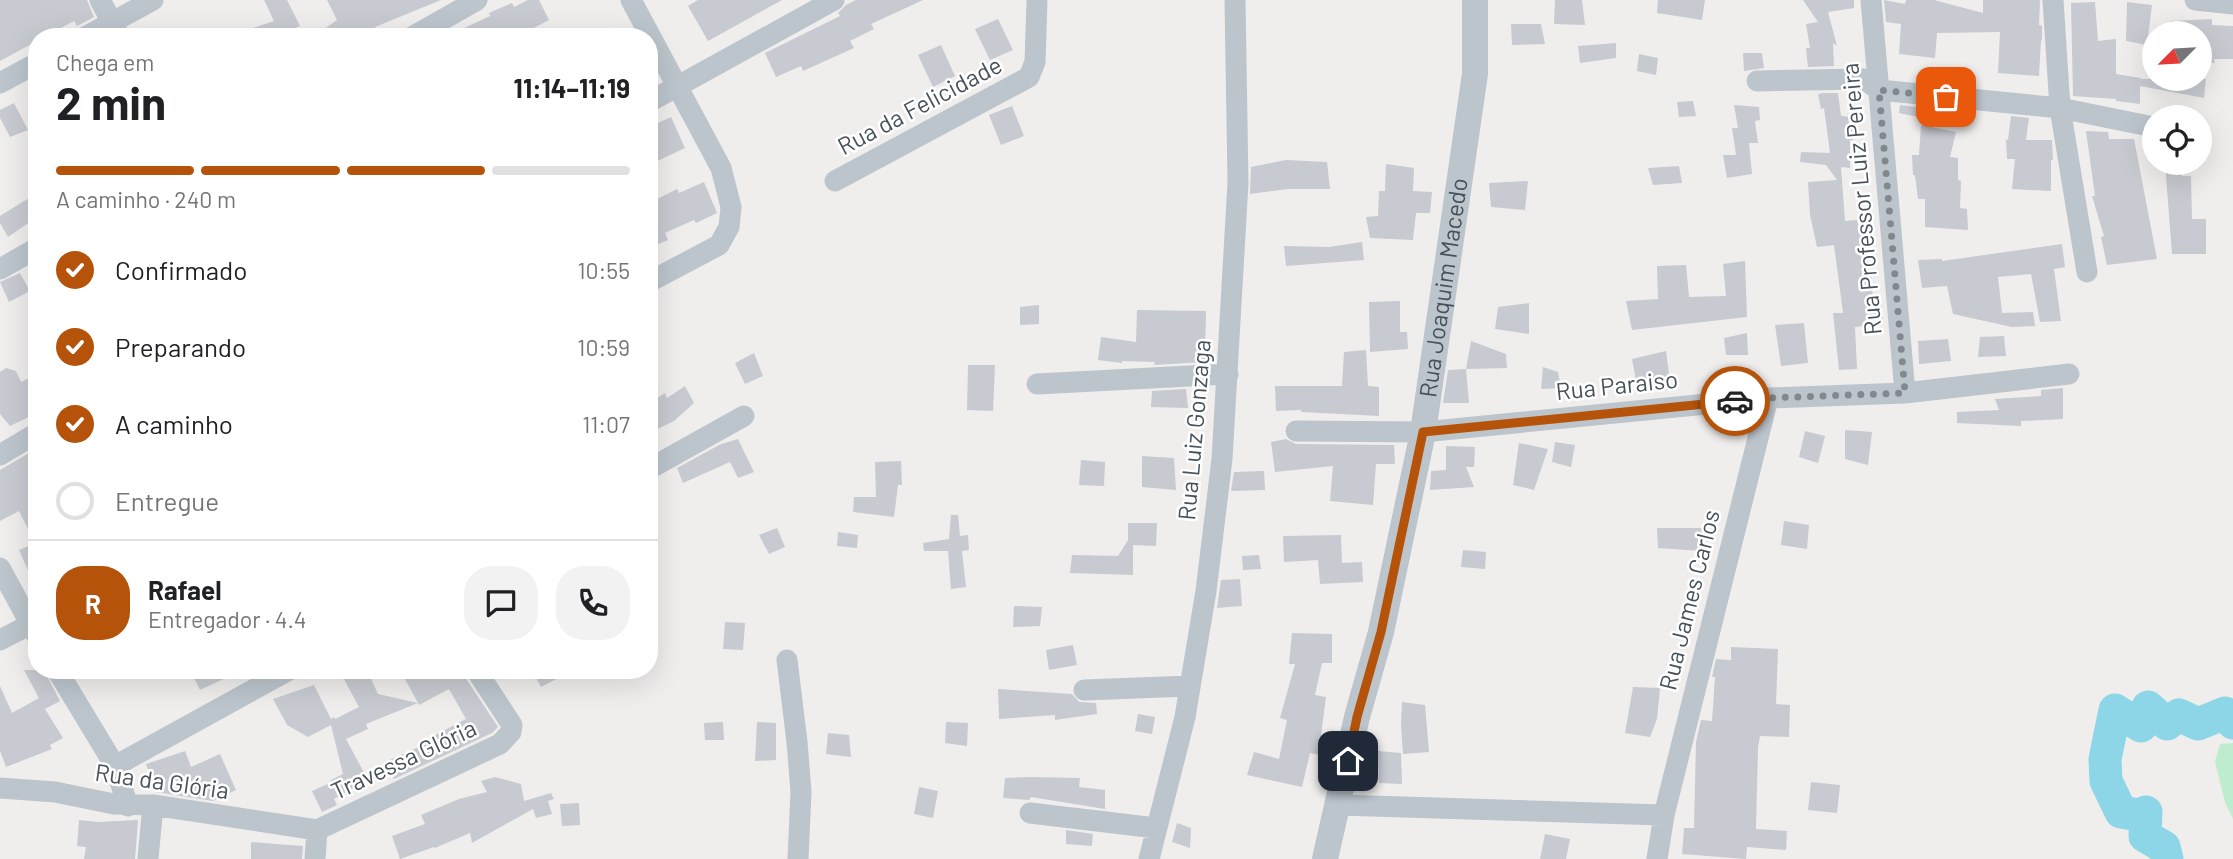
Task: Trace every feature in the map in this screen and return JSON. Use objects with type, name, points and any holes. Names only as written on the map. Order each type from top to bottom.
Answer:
[{"type":"street","points":[[100,0],[114,28]]},
{"type":"street","points":[[118,28],[153,0]]},
{"type":"street","points":[[428,28],[477,0]]},
{"type":"street","points":[[631,0],[646,28]]},
{"type":"street","points":[[658,98],[834,0]]},
{"type":"street","name":"Rua da Felicidade","points":[[835,181],[1029,77],[1035,62],[1037,0]]},
{"type":"street","name":"Rua Luiz Gonzaga","points":[[1149,859],[1185,717],[1206,591],[1222,459],[1238,183],[1235,0]]},
{"type":"street","name":"Rua Joaquim Macedo","points":[[1325,859],[1357,717],[1381,632],[1423,432],[1475,74],[1475,0]]},
{"type":"street","name":"Rua Professor Luiz Pereira","points":[[1871,0],[1905,393]]},
{"type":"street","points":[[2053,0],[2060,108],[2087,272]]},
{"type":"street","points":[[2195,0],[2233,4]]},
{"type":"street","points":[[658,49],[721,168],[729,193],[732,218],[726,236],[719,245],[658,277]]},
{"type":"street","points":[[0,83],[28,68]]},
{"type":"street","points":[[1757,81],[1864,79],[1879,90],[2060,108],[2142,125]]},
{"type":"street","points":[[0,269],[28,253]]},
{"type":"street","points":[[1037,384],[1228,374]]},
{"type":"street","name":"Rua Paraiso","points":[[1296,432],[1423,432],[1768,398],[1905,393],[2069,374]]},
{"type":"street","name":"Rua James Carlos","points":[[1657,859],[1664,815],[1768,398]]},
{"type":"street","points":[[658,464],[744,416]]},
{"type":"street","points":[[0,455],[28,438]]},
{"type":"street","points":[[0,568],[28,615]]},
{"type":"street","points":[[0,640],[28,630]]},
{"type":"street","points":[[787,660],[801,792],[798,859]]},
{"type":"street","points":[[63,679],[115,766],[128,806]]},
{"type":"street","points":[[115,766],[273,679]]},
{"type":"street","name":"Travessa Glória","points":[[317,831],[500,744],[511,732],[512,726],[482,679]]},
{"type":"street","points":[[1084,690],[1190,686]]},
{"type":"street","name":"Rua da Glória","points":[[0,788],[55,792],[128,806],[153,805],[317,831]]},
{"type":"street","points":[[148,859],[153,805]]},
{"type":"street","points":[[1338,805],[1664,815]]},
{"type":"street","points":[[1030,813],[1156,828]]},
{"type":"street","points":[[315,859],[317,831]]},
{"type":"green space","points":[[2233,743],[2233,819],[2225,802],[2215,762],[2220,744]]},
{"type":"building","points":[[0,0],[87,0],[94,17],[77,26],[74,21],[61,28],[28,28],[28,46],[0,61]]},
{"type":"building","points":[[264,0],[287,0],[300,26],[253,28],[274,21]]},
{"type":"building","points":[[327,0],[441,0],[376,28],[326,28],[337,20]]},
{"type":"building","points":[[528,0],[539,0],[549,20],[534,28],[464,28],[512,3],[514,7]]},
{"type":"building","points":[[698,0],[782,0],[708,41],[688,6]]},
{"type":"building","points":[[856,0],[923,0],[871,24],[874,29],[850,41],[854,48],[803,71],[801,66],[776,77],[765,53],[840,16],[838,13],[846,5]]},
{"type":"building","points":[[1555,0],[1582,0],[1585,25],[1554,24]]},
{"type":"building","points":[[1658,0],[1705,0],[1702,20],[1657,13]]},
{"type":"building","points":[[1803,0],[1854,0],[1854,8],[1828,12],[1837,46],[1833,43],[1834,66],[1808,67],[1806,48],[1810,48],[1806,24],[1818,22]]},
{"type":"building","points":[[1884,0],[1905,4],[1906,0],[1934,0],[1983,13],[1983,0],[2040,0],[2039,25],[2042,26],[2042,41],[2039,76],[1998,73],[2000,32],[1937,33],[1935,58],[1899,54],[1901,24],[1886,22]]},
{"type":"building","points":[[2095,2],[2098,41],[2116,39],[2116,74],[2141,78],[2140,83],[2142,79],[2140,104],[2116,99],[2073,96],[2071,3]]},
{"type":"building","points":[[2127,2],[2152,5],[2150,21],[2142,21],[2142,44],[2126,41]]},
{"type":"building","points":[[998,19],[1013,50],[990,60],[975,29]]},
{"type":"building","points":[[2212,19],[2212,21],[2170,21]]},
{"type":"building","points":[[1511,24],[1541,24],[1545,44],[1512,45]]},
{"type":"building","points":[[2212,25],[2233,26],[2233,59],[2214,59],[2215,63],[2212,63]]},
{"type":"building","points":[[1616,43],[1616,58],[1580,63],[1578,46]]},
{"type":"building","points":[[941,45],[955,76],[933,87],[918,55]]},
{"type":"building","points":[[1743,53],[1762,53],[1764,68],[1744,71]]},
{"type":"building","points":[[1639,54],[1658,58],[1656,75],[1637,71]]},
{"type":"building","points":[[2167,91],[2205,91],[2204,98]]},
{"type":"building","points":[[1838,93],[1841,116],[1851,117],[1853,140],[1850,140],[1850,168],[1841,167],[1845,221],[1857,220],[1871,270],[1873,300],[1881,299],[1883,324],[1855,327],[1857,369],[1839,370],[1833,313],[1843,313],[1834,245],[1817,247],[1810,215],[1808,182],[1837,180],[1826,165],[1800,162],[1801,152],[1830,153],[1824,108],[1821,109],[1818,94]]},
{"type":"building","points":[[1693,101],[1696,116],[1679,117],[1677,102]]},
{"type":"building","points":[[14,103],[28,130],[10,137],[0,118],[0,110]]},
{"type":"building","points":[[1734,105],[1759,107],[1760,120],[1755,121],[1758,143],[1749,143],[1752,174],[1727,178],[1723,155],[1736,155],[1732,128],[1738,128]]},
{"type":"building","points":[[1900,105],[1935,109],[1933,120],[1899,113]]},
{"type":"building","points":[[1012,106],[1024,136],[1001,145],[989,115]]},
{"type":"building","points":[[2011,116],[2029,118],[2026,140],[2052,140],[2051,191],[2012,189],[2015,159],[2007,159],[2006,139],[2008,140]]},
{"type":"building","points":[[671,117],[685,148],[658,161],[658,123]]},
{"type":"building","points":[[1921,125],[1956,132],[1950,157],[1958,158],[1960,208],[1967,209],[1968,230],[1925,227],[1925,199],[1918,199],[1912,155],[1919,155]]},
{"type":"building","points":[[2086,131],[2108,132],[2109,139],[2134,139],[2157,259],[2107,265],[2101,237],[2104,236],[2092,196],[2095,196]]},
{"type":"building","points":[[1286,160],[1327,162],[1330,189],[1288,189],[1250,194],[1251,167]]},
{"type":"building","points":[[1386,164],[1414,168],[1413,191],[1432,192],[1430,213],[1416,213],[1413,240],[1370,238],[1366,217],[1378,216],[1379,191],[1385,191]]},
{"type":"building","points":[[1679,166],[1682,183],[1653,185],[1648,168]]},
{"type":"building","points":[[2166,175],[2191,176],[2192,219],[2206,219],[2206,254],[2172,254]]},
{"type":"building","points":[[1528,181],[1525,210],[1491,207],[1489,183]]},
{"type":"building","points":[[704,182],[717,213],[665,233],[668,240],[658,244],[658,198],[677,189],[679,193]]},
{"type":"building","points":[[28,199],[28,223],[8,237],[0,223],[0,216]]},
{"type":"building","points":[[1362,242],[1364,260],[1286,266],[1284,246],[1329,247]]},
{"type":"building","points":[[2062,244],[2065,267],[2054,269],[2061,321],[2040,322],[2031,274],[1998,277],[2002,313],[2033,312],[2035,326],[2012,327],[1953,314],[1947,286],[1922,288],[1918,260],[1942,261]]},
{"type":"building","points":[[1745,261],[1747,317],[1632,330],[1626,301],[1658,299],[1657,266],[1686,265],[1689,297],[1726,296],[1723,264]]},
{"type":"building","points":[[20,273],[28,292],[9,302],[0,282]]},
{"type":"building","points":[[1400,301],[1400,332],[1407,332],[1408,349],[1370,352],[1369,302]]},
{"type":"building","points":[[1529,303],[1529,334],[1495,329],[1498,307]]},
{"type":"building","points":[[1039,305],[1039,324],[1020,325],[1020,307]]},
{"type":"building","points":[[1137,310],[1206,311],[1205,362],[1154,365],[1155,362],[1122,363],[1098,360],[1101,337],[1136,342]]},
{"type":"building","points":[[1804,323],[1808,363],[1781,366],[1775,325]]},
{"type":"building","points":[[1747,333],[1748,355],[1726,355],[1724,338]]},
{"type":"building","points":[[2004,336],[2006,356],[1978,357],[1980,337]]},
{"type":"building","points":[[1948,339],[1951,361],[1919,364],[1918,341]]},
{"type":"building","points":[[1471,341],[1506,354],[1507,368],[1466,369]]},
{"type":"building","points":[[1366,350],[1368,386],[1379,387],[1379,416],[1301,410],[1276,411],[1275,386],[1342,386],[1344,352]]},
{"type":"building","points":[[1666,351],[1671,389],[1638,391],[1632,359]]},
{"type":"building","points":[[754,353],[763,376],[745,384],[735,363]]},
{"type":"building","points":[[968,365],[995,365],[993,411],[967,410]]},
{"type":"building","points":[[1543,367],[1558,372],[1561,388],[1541,389]]},
{"type":"building","points":[[6,368],[16,371],[21,382],[28,378],[28,417],[10,426],[0,414],[0,372]]},
{"type":"building","points":[[1466,369],[1469,403],[1443,403],[1448,370]]},
{"type":"building","points":[[685,386],[694,403],[674,421],[658,429],[658,397],[665,393],[667,398]]},
{"type":"building","points":[[2063,388],[2063,419],[2021,421],[2021,426],[1957,423],[1957,412],[1999,410],[1995,399],[2041,396],[2041,390]]},
{"type":"building","points":[[1186,389],[1188,408],[1151,407],[1152,391]]},
{"type":"building","points":[[1845,430],[1872,432],[1868,465],[1845,459]]},
{"type":"building","points":[[1805,431],[1825,436],[1818,463],[1799,457]]},
{"type":"building","points":[[738,439],[754,472],[738,478],[730,462],[683,483],[677,468],[721,444]]},
{"type":"building","points":[[1286,439],[1296,444],[1394,445],[1395,464],[1376,464],[1373,505],[1330,501],[1333,466],[1275,472],[1271,442]]},
{"type":"building","points":[[1555,442],[1575,445],[1571,467],[1552,462]]},
{"type":"building","points":[[1519,443],[1548,449],[1534,490],[1513,485]]},
{"type":"building","points":[[1446,446],[1475,447],[1474,467],[1466,467],[1474,487],[1430,490],[1431,471],[1446,470]]},
{"type":"building","points":[[28,454],[28,529],[19,511],[0,521],[0,470]]},
{"type":"building","points":[[1142,456],[1174,458],[1176,490],[1142,487]]},
{"type":"building","points":[[1081,460],[1105,462],[1104,486],[1079,485]]},
{"type":"building","points":[[901,461],[902,485],[898,485],[894,517],[853,512],[854,497],[876,497],[875,462]]},
{"type":"building","points":[[1264,471],[1265,490],[1231,491],[1234,472]]},
{"type":"building","points":[[951,515],[958,515],[960,536],[968,535],[969,550],[962,551],[966,587],[951,589],[948,551],[924,551],[923,543],[949,539]]},
{"type":"building","points":[[1784,521],[1809,525],[1807,549],[1781,545]]},
{"type":"building","points":[[1128,523],[1157,523],[1156,546],[1133,545],[1133,575],[1070,573],[1072,555],[1118,556],[1128,540]]},
{"type":"building","points":[[777,528],[785,547],[769,554],[759,535]]},
{"type":"building","points":[[1657,528],[1702,528],[1701,551],[1658,548]]},
{"type":"building","points":[[838,532],[858,535],[857,548],[837,546]]},
{"type":"building","points":[[1341,535],[1342,563],[1362,562],[1363,582],[1320,584],[1318,560],[1284,562],[1283,536]]},
{"type":"building","points":[[28,546],[28,570],[19,550]]},
{"type":"building","points":[[1463,550],[1486,552],[1485,569],[1461,567]]},
{"type":"building","points":[[1259,555],[1261,569],[1243,570],[1242,556]]},
{"type":"building","points":[[1240,579],[1242,606],[1217,608],[1221,580]]},
{"type":"building","points":[[1014,606],[1042,607],[1040,626],[1013,627]]},
{"type":"building","points":[[725,622],[745,623],[743,650],[723,649]]},
{"type":"building","points":[[1292,633],[1332,634],[1332,663],[1322,663],[1315,695],[1326,697],[1321,735],[1325,735],[1321,755],[1310,753],[1302,787],[1247,775],[1254,752],[1279,759],[1287,720],[1280,718],[1295,664],[1289,664]]},
{"type":"building","points":[[1073,645],[1077,665],[1049,670],[1046,650]]},
{"type":"building","points":[[1731,647],[1778,649],[1776,704],[1790,705],[1789,737],[1760,736],[1756,829],[1787,831],[1786,850],[1747,847],[1746,859],[1682,854],[1684,828],[1694,828],[1696,742],[1701,720],[1712,721],[1715,677],[1712,677],[1716,659],[1731,660]]},
{"type":"building","points":[[29,679],[49,679],[60,701],[45,709],[63,738],[50,745],[52,749],[6,767],[0,751],[0,686],[12,713],[39,698]]},
{"type":"building","points":[[194,679],[224,679],[200,690]]},
{"type":"building","points":[[344,679],[371,679],[378,694],[418,703],[366,724],[368,729],[346,739],[368,780],[334,799],[337,805],[322,812],[312,791],[343,774],[331,725],[308,737],[287,725],[273,699],[314,685],[331,719],[359,707]]},
{"type":"building","points":[[405,679],[466,679],[498,727],[492,733],[394,779],[385,762],[419,747],[418,744],[466,719],[449,689],[419,705]]},
{"type":"building","points":[[537,679],[557,679],[541,687]]},
{"type":"building","points":[[1633,687],[1660,688],[1657,719],[1650,737],[1625,733]]},
{"type":"building","points":[[998,689],[1072,694],[1079,702],[1096,703],[1097,714],[1055,720],[1055,715],[999,719]]},
{"type":"building","points":[[1402,702],[1425,705],[1429,752],[1403,754]]},
{"type":"building","points":[[1138,714],[1155,717],[1152,734],[1135,731]]},
{"type":"building","points":[[723,722],[724,740],[705,740],[704,723]]},
{"type":"building","points":[[757,722],[776,723],[776,760],[755,761]]},
{"type":"building","points":[[946,722],[968,723],[967,746],[945,743]]},
{"type":"building","points":[[828,733],[849,735],[851,757],[826,754]]},
{"type":"building","points":[[185,751],[191,767],[220,754],[236,790],[213,801],[156,792],[146,764]]},
{"type":"building","points":[[1378,751],[1401,753],[1402,784],[1379,783]]},
{"type":"building","points":[[495,777],[521,784],[524,801],[551,793],[554,799],[548,801],[552,814],[536,818],[533,809],[472,843],[470,833],[400,859],[392,836],[425,824],[421,815],[459,799],[487,792],[481,781]]},
{"type":"building","points":[[1005,778],[1080,778],[1079,787],[1105,790],[1105,809],[1031,797],[1029,800],[1003,798]]},
{"type":"building","points":[[1811,782],[1840,785],[1837,813],[1808,810]]},
{"type":"building","points":[[919,787],[938,791],[933,818],[914,814]]},
{"type":"building","points":[[579,803],[580,825],[562,826],[560,804]]},
{"type":"building","points":[[79,820],[138,820],[135,859],[84,859],[86,847],[77,846]]},
{"type":"building","points":[[1177,823],[1191,828],[1190,848],[1172,842]]},
{"type":"building","points":[[1066,830],[1093,834],[1092,846],[1066,844]]},
{"type":"building","points":[[1545,834],[1570,839],[1566,859],[1540,859]]},
{"type":"building","points":[[251,842],[303,846],[302,859],[251,859]]},
{"type":"waterway","points":[[2167,859],[2164,847],[2145,836],[2146,812],[2139,815],[2121,812],[2106,781],[2105,759],[2115,710],[2141,726],[2148,707],[2167,724],[2179,715],[2198,724],[2225,713],[2233,723]]},
{"type":"way so far","points":[[1735,401],[1905,393],[1879,90],[1946,97]]},
{"type":"route","points":[[1348,761],[1357,717],[1381,632],[1423,432],[1735,401]]}]
